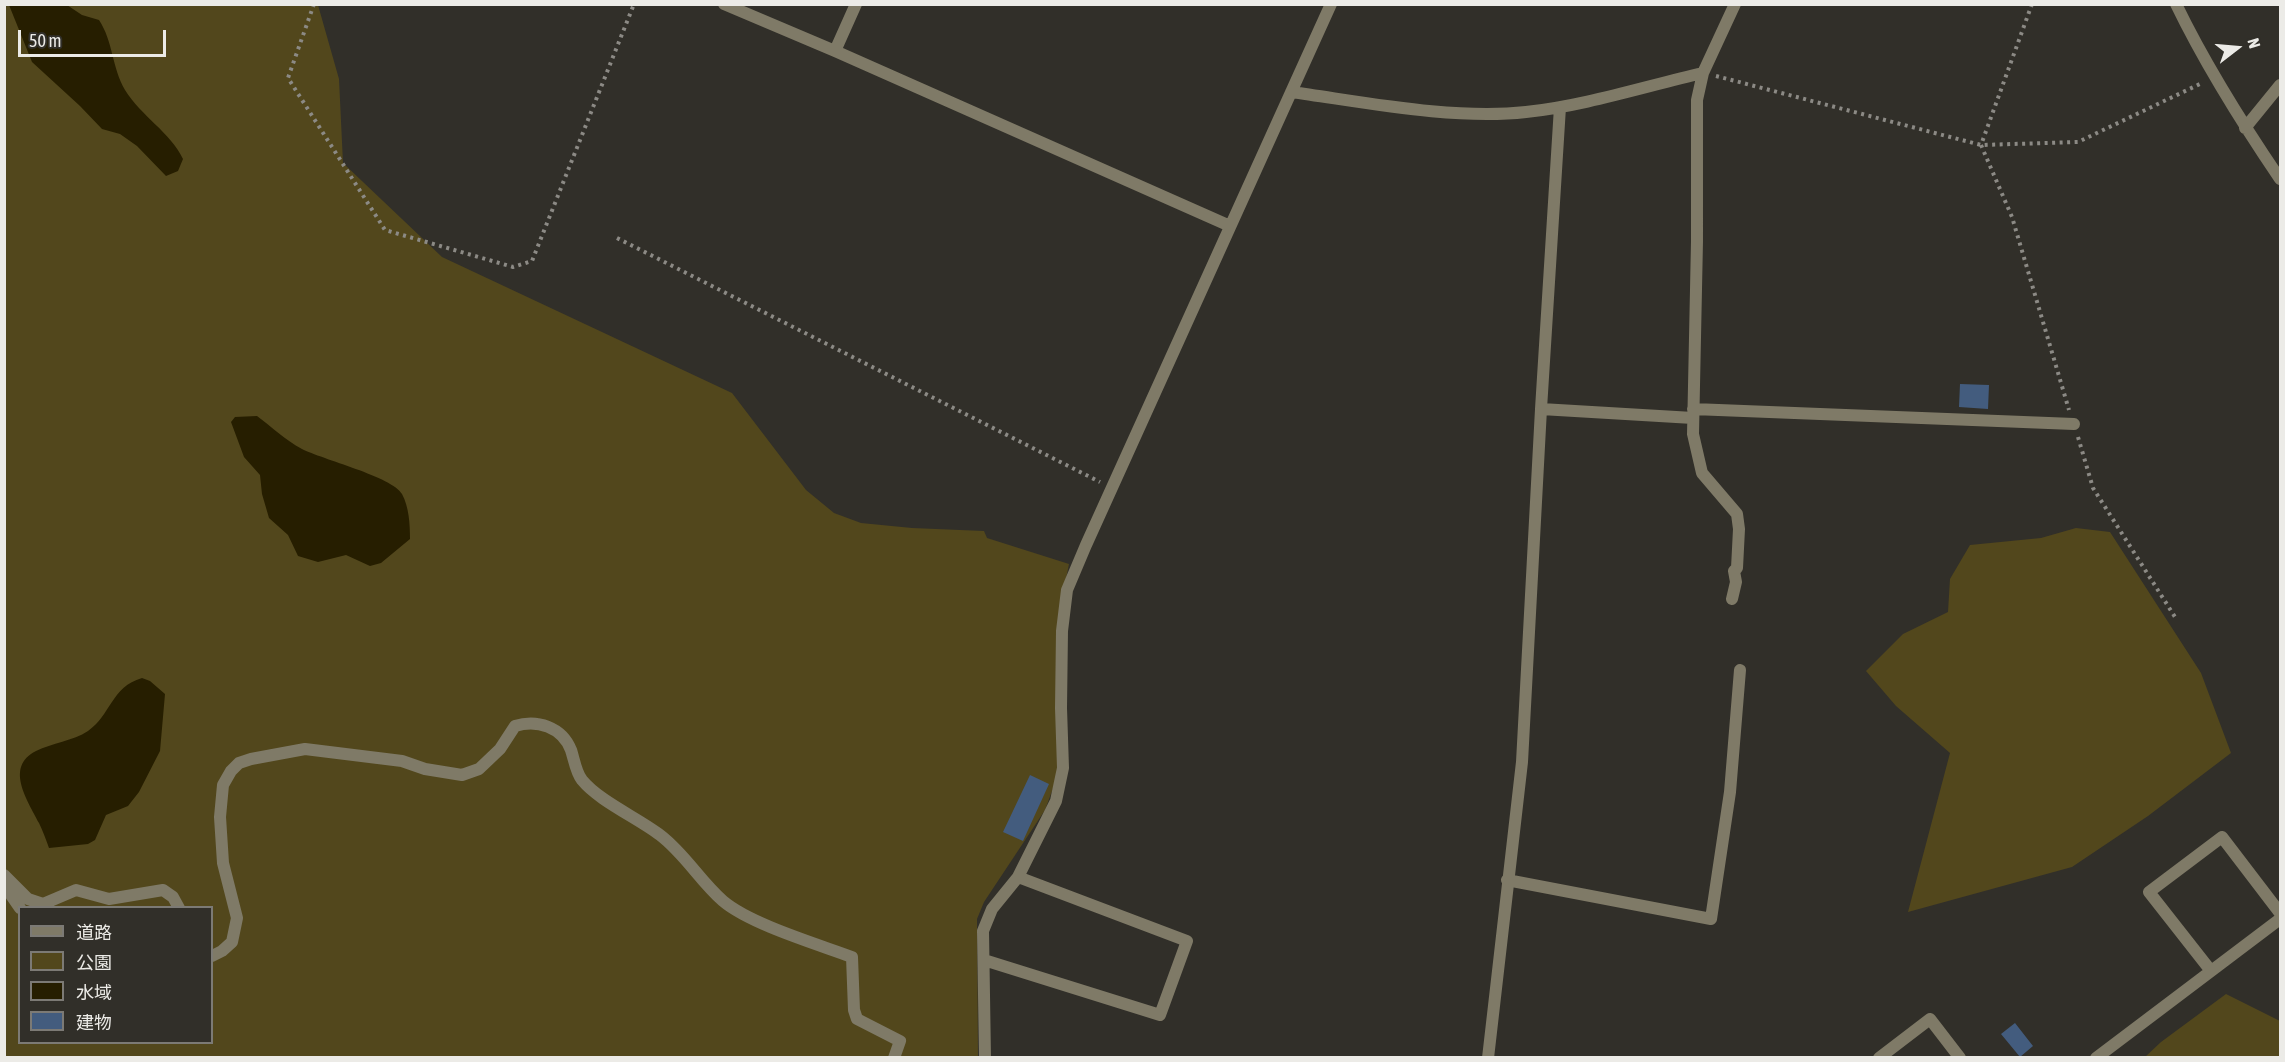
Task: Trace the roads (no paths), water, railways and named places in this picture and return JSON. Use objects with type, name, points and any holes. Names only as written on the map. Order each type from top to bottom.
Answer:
[{"type":"street","points":[[724,4],[836,51],[1230,226]]},
{"type":"street","points":[[836,51],[856,4]]},
{"type":"street","points":[[985,1058],[983,931],[992,909],[1018,877],[1056,801],[1063,768],[1062,631],[1067,590],[1111,488],[1332,4]]},
{"type":"street","points":[[1732,599],[1736,582],[1734,571],[1737,568],[1740,529],[1737,514],[1702,472],[1693,435],[1693,413],[1697,241],[1697,100],[1703,73],[1735,4]]},
{"type":"street","points":[[2176,4],[2245,128],[2280,179]]},
{"type":"street","points":[[1291,92],[1468,114],[1525,112],[1560,107],[1703,73]]},
{"type":"street","points":[[2245,128],[2280,85]]},
{"type":"street","points":[[1488,1058],[1522,762],[1560,107]]},
{"type":"street","points":[[1541,409],[2074,424]]},
{"type":"street","points":[[1507,880],[1711,919],[1730,792],[1740,670]]},
{"type":"street","points":[[213,956],[232,942],[237,918],[223,863],[220,817],[223,785],[239,763],[305,749],[402,761],[425,769],[462,776],[479,769],[500,749],[515,726],[524,723],[541,723],[560,735],[570,748],[581,779],[601,796],[661,836],[689,862],[724,901],[752,918],[852,957],[854,1010],[857,1018],[900,1041],[894,1058]]},
{"type":"street","points":[[2211,971],[2149,892],[2222,837],[2280,913]]},
{"type":"street","points":[[4,875],[28,899],[43,904],[76,890],[109,899],[163,890],[173,897],[178,906]]},
{"type":"street","points":[[984,960],[1160,1015],[1187,941],[1018,877]]},
{"type":"street","points":[[4,885],[19,906]]},
{"type":"street","points":[[2096,1058],[2280,919]]},
{"type":"street","points":[[1879,1058],[1930,1019],[1960,1058]]},
{"type":"water","points":[[9,5],[67,5],[82,15],[99,20],[104,28],[117,73],[125,90],[139,108],[171,140],[183,159],[178,171],[166,176],[137,146],[120,134],[102,129],[32,62]]},
{"type":"water","points":[[257,416],[302,449],[371,475],[396,488],[402,494],[406,504],[410,539],[381,563],[370,566],[346,555],[318,562],[298,556],[288,535],[269,518],[262,494],[260,475],[244,457],[231,422],[235,417]]},
{"type":"water","points":[[142,678],[150,681],[165,694],[160,751],[139,792],[128,806],[106,815],[95,840],[88,844],[49,848],[21,785],[21,766],[26,758],[36,751],[88,731],[124,688]]}]
